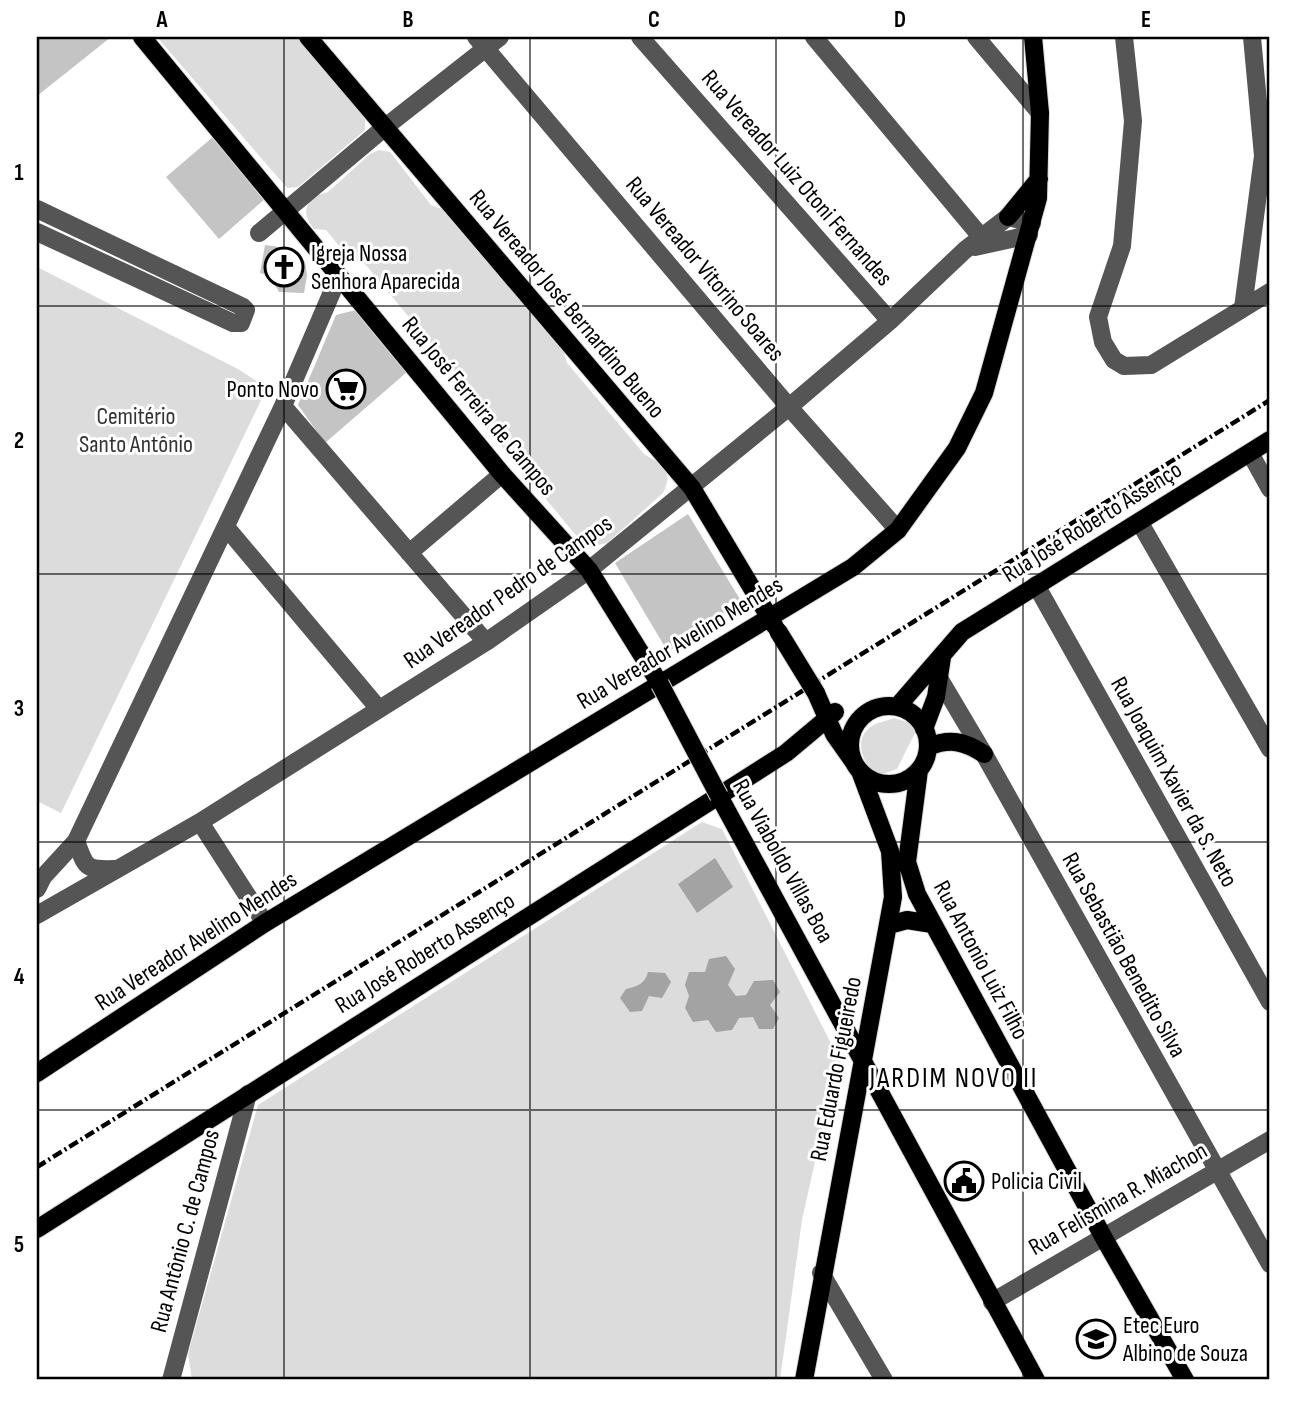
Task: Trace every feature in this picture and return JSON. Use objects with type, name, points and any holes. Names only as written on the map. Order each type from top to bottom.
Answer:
[{"type":"main road","name":"Rua José Ferreira de Campos","points":[[142,37],[502,474],[589,570],[660,684]]},
{"type":"main road","name":"Rua Vereador José Bernardino Bueno","points":[[308,37],[692,488],[831,716],[839,744],[857,766]]},
{"type":"main road","name":"Rua Vereador Avelino Mendes","points":[[37,1073],[265,923],[660,684],[773,624],[853,567],[898,530],[957,448],[984,393],[1030,229],[1039,179],[1040,113],[1033,37]]},
{"type":"main road","points":[[1009,216],[1039,179]]},
{"type":"main road","name":"Rua José Roberto Assenço","points":[[924,729],[933,707],[935,675],[943,650],[962,632],[1270,440]]},
{"type":"main road","points":[[897,707],[935,675]]},
{"type":"main road","name":"Rua Viaboldo Villas Boa","points":[[660,684],[1035,1380]]},
{"type":"main road","points":[[897,707],[908,711],[924,729],[928,747],[919,769],[906,780],[890,784],[874,781],[857,766],[850,747],[852,733],[858,721],[877,708],[897,707]]},
{"type":"main road","points":[[831,716],[858,721]]},
{"type":"main road","name":"Rua José Roberto Assenço","points":[[37,1229],[786,753],[831,716]]},
{"type":"main road","points":[[928,747],[948,740],[961,741],[984,754]]},
{"type":"main road","name":"Rua Eduardo Figueiredo","points":[[804,1380],[821,1273],[864,1061],[893,897],[892,863],[857,766]]},
{"type":"main road","name":"Rua Antonio Luiz Filho","points":[[919,769],[907,862],[910,879],[1103,1236],[1185,1380]]},
{"type":"main road","points":[[889,925],[907,920],[932,924]]},
{"type":"street","points":[[259,233],[481,43],[500,37]]},
{"type":"street","name":"Rua Vereador Luiz Otoni Fernandes","points":[[640,37],[890,321]]},
{"type":"street","points":[[814,37],[984,240]]},
{"type":"street","points":[[976,37],[1040,113]]},
{"type":"street","points":[[1124,37],[1133,121],[1122,246],[1098,317],[1103,342],[1114,360],[1137,368],[1151,365],[1270,292]]},
{"type":"street","points":[[1243,308],[1263,156],[1252,37]]},
{"type":"street","name":"Rua Vereador Vitorino Soares","points":[[481,43],[789,407],[898,530]]},
{"type":"street","points":[[37,209],[243,307],[244,316],[238,325],[233,323],[37,232]]},
{"type":"street","points":[[1009,216],[1030,229]]},
{"type":"street","name":"Rua Vereador Pedro de Campos","points":[[984,240],[1009,216]]},
{"type":"street","points":[[62,244],[70,225]]},
{"type":"street","name":"Rua Vereador Pedro de Campos","points":[[37,915],[200,822],[485,642],[589,570],[692,488],[890,321],[965,250],[984,240],[1030,229]]},
{"type":"street","points":[[39,880],[76,841],[283,406],[338,278]]},
{"type":"street","points":[[283,406],[485,642]]},
{"type":"street","points":[[1250,453],[1270,489]]},
{"type":"street","points":[[409,553],[502,474]]},
{"type":"street","points":[[1140,523],[1270,749]]},
{"type":"street","points":[[226,527],[379,709]]},
{"type":"street","name":"Rua Joaquim Xavier da S. Neto","points":[[1035,585],[1270,1002]]},
{"type":"street","name":"Rua Sebastião Benedito Silva","points":[[935,675],[984,754],[1270,1264]]},
{"type":"street","points":[[200,822],[265,923]]},
{"type":"street","points":[[76,841],[85,865],[92,870],[117,869]]},
{"type":"street","name":"Rua Antônio C. de Campos","points":[[170,1380],[248,1094]]},
{"type":"street","name":"Rua Felismina R. Miachon","points":[[992,1302],[1270,1140]]},
{"type":"street","points":[[821,1273],[884,1380]]},
{"type":"green space","points":[[157,37],[299,37],[365,115],[365,130],[298,187],[287,188]]},
{"type":"green space","points":[[379,150],[390,152],[431,205],[447,211],[562,346],[567,363],[645,455],[665,469],[667,479],[663,493],[607,543],[593,546],[580,540],[469,407],[469,390],[366,265],[348,257],[326,230],[314,229],[309,221],[306,210],[312,197],[328,192],[370,154]]},
{"type":"green space","name":"Cemitério Santo Antônio","points":[[37,267],[238,369],[267,388],[61,813],[37,801]]},
{"type":"green space","points":[[894,718],[913,724],[916,731],[897,769],[877,776],[864,758],[862,738],[872,726]]},
{"type":"green space","points":[[702,822],[722,829],[845,1071],[832,1085],[802,1220],[780,1380],[192,1380],[188,1354],[258,1105]]},
{"type":"shaded area","points":[[715,858],[733,887],[697,913],[678,884]]},
{"type":"shaded area","points":[[726,956],[735,969],[728,985],[736,996],[746,995],[754,981],[773,980],[780,992],[770,1005],[779,1018],[773,1029],[759,1029],[753,1017],[739,1018],[732,1030],[716,1032],[708,1020],[693,1022],[685,1008],[689,996],[685,985],[689,972],[705,972],[709,959]]},
{"type":"shaded area","points":[[648,972],[665,973],[671,982],[662,998],[649,996],[642,1011],[630,1012],[620,998],[626,989],[643,982]]},
{"type":"building","points":[[37,37],[111,37],[37,96]]},
{"type":"building","points":[[214,136],[267,197],[219,239],[166,177]]},
{"type":"building","name":"Igreja Nossa Senhora Aparecida","points":[[265,245],[293,249],[305,262],[307,275],[304,293],[279,292],[270,276],[260,273]]},
{"type":"building","name":"Ponto Novo","points":[[356,310],[407,372],[325,443],[298,405],[336,315]]},
{"type":"building","points":[[688,514],[741,601],[668,652],[615,563]]},
{"type":"railway","points":[[37,1167],[1270,400]]},
{"type":"place","name":"Igreja Nossa Senhora Aparecida","points":[[284,267]]},
{"type":"place","name":"Ponto Novo","points":[[346,389]]},
{"type":"place","name":"Policia Civil","points":[[964,1181]]},
{"type":"place","name":"Etec Euro Albino de Souza","points":[[1096,1339]]},
{"type":"district","name":"JARDIM NOVO II","points":[[954,1078]]}]
